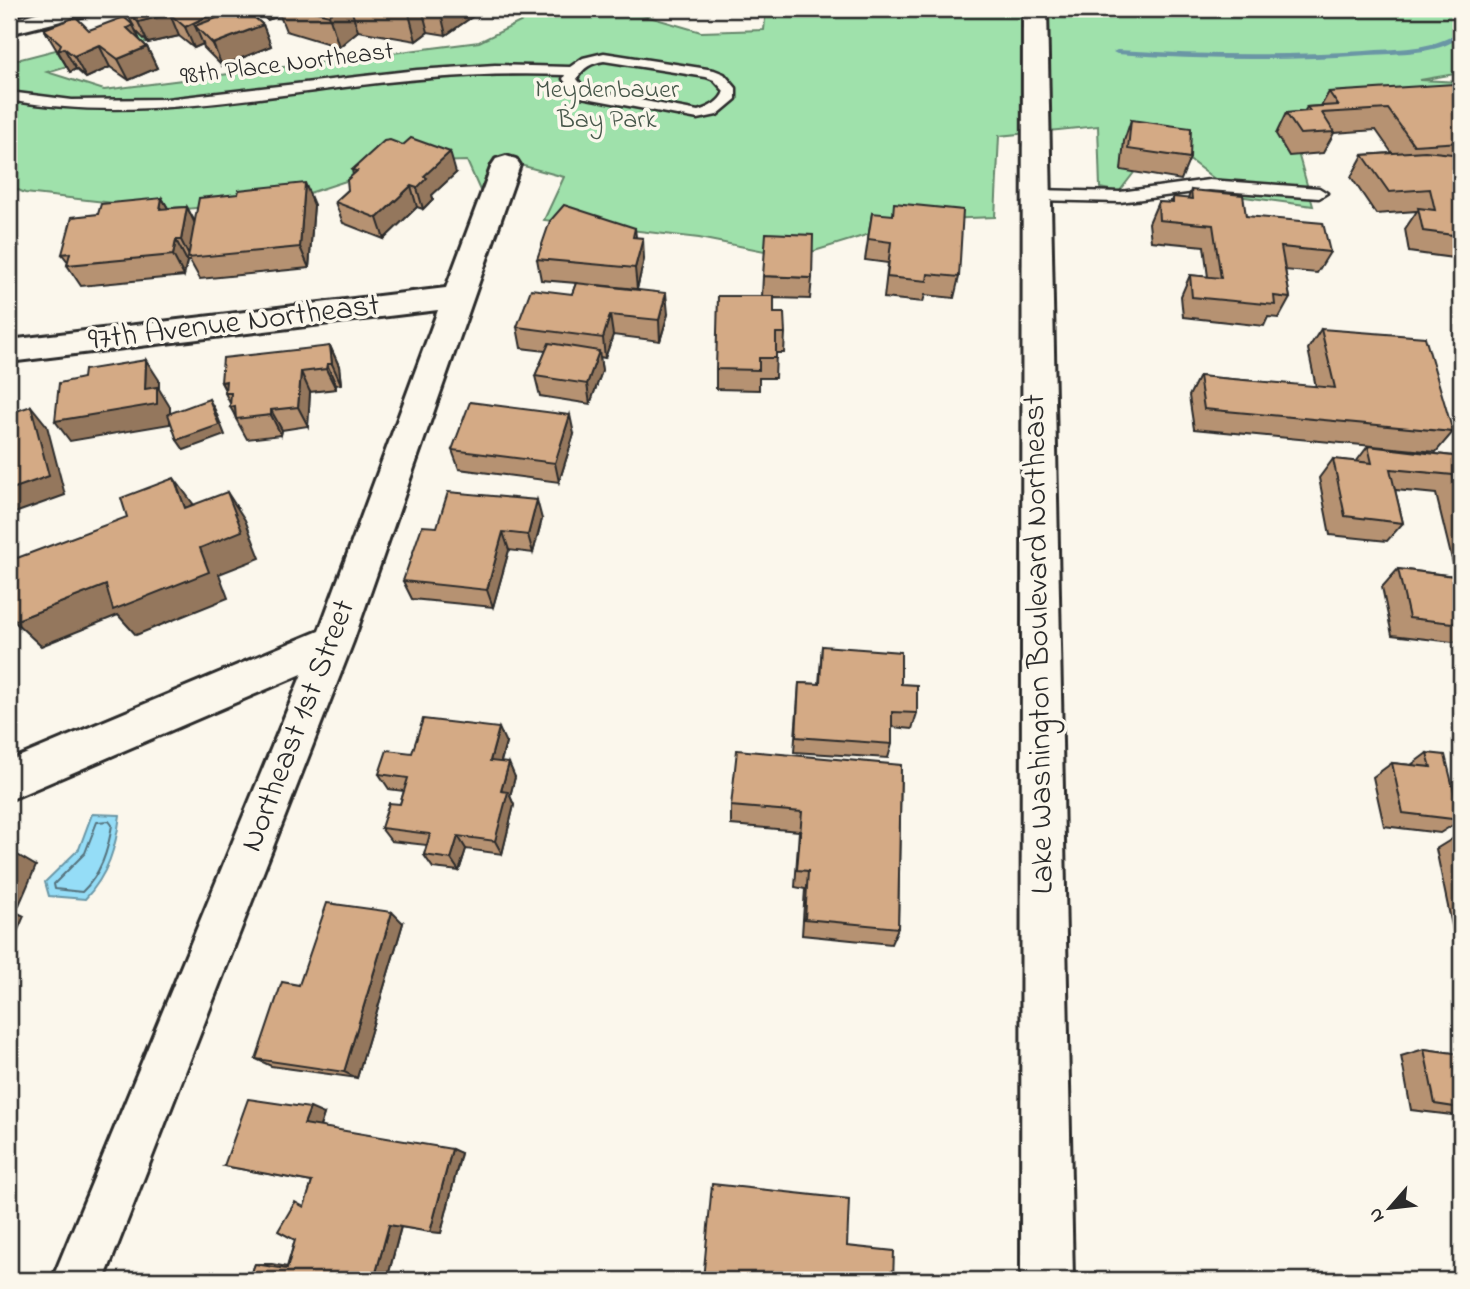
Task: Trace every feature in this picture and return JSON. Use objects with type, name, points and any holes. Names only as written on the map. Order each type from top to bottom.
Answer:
[{"type":"street","points":[[9,27],[80,9]]},
{"type":"street","name":"Lake Washington Boulevard Northeast","points":[[1035,9],[1046,1280]]},
{"type":"street","name":"Northeast 1st Street","points":[[78,1280],[334,642],[506,165]]},
{"type":"street","name":"97th Avenue Northeast","points":[[9,351],[459,297]]},
{"type":"street","points":[[9,781],[334,642]]},
{"type":"lane","points":[[618,58],[709,73],[719,77],[731,91],[729,99],[712,112],[684,113],[582,93],[570,79],[573,71],[592,59],[618,58]]},
{"type":"lane","name":"98th Place Northeast","points":[[9,96],[69,106],[158,106],[426,73],[520,68],[573,71]]},
{"type":"lane","points":[[1037,183],[1120,197],[1209,185],[1319,193]]},
{"type":"green space","name":"Meydenbauer Bay Park","points":[[547,9],[622,9],[701,32],[764,30],[766,9],[997,9],[997,13],[1063,13],[1063,9],[1461,9],[1461,73],[1420,80],[1461,82],[1461,116],[1293,135],[1313,206],[1237,196],[1183,155],[1143,161],[1119,192],[1100,188],[1098,126],[999,136],[995,217],[915,220],[795,257],[699,238],[544,220],[564,177],[498,159],[482,195],[467,161],[401,163],[294,198],[176,210],[25,193],[9,186],[9,62],[195,14],[193,28],[47,72],[104,90],[479,42]]},
{"type":"water","points":[[92,814],[120,815],[113,849],[100,880],[85,899],[49,896],[45,882],[79,849]]},
{"type":"building","points":[[125,9],[222,9],[185,27],[170,14],[138,22]]},
{"type":"building","points":[[245,9],[263,25],[213,44],[195,26]]},
{"type":"building","points":[[304,9],[337,9],[329,15]]},
{"type":"building","points":[[76,17],[89,30],[124,17],[133,25],[127,28],[147,47],[118,59],[99,45],[74,56],[64,48],[58,51],[61,44],[44,29]]},
{"type":"building","points":[[1454,84],[1461,93],[1461,142],[1414,145],[1388,109],[1322,113],[1334,132],[1300,134],[1286,113],[1310,111],[1307,107],[1338,105],[1329,92]]},
{"type":"building","points":[[1131,120],[1191,128],[1190,158],[1128,149]]},
{"type":"building","points":[[411,138],[450,152],[424,176],[427,178],[417,188],[411,186],[377,218],[335,202],[348,190],[347,180],[357,171],[352,170],[384,141],[390,140],[403,145]]},
{"type":"building","points":[[1425,151],[1461,155],[1461,236],[1423,231],[1418,208],[1435,210],[1430,189],[1389,192],[1363,155]]},
{"type":"building","points":[[305,183],[300,247],[188,258],[199,198],[238,194],[239,190]]},
{"type":"building","points":[[1191,190],[1243,195],[1246,216],[1323,223],[1330,252],[1281,247],[1290,298],[1274,296],[1275,305],[1192,297],[1190,275],[1221,278],[1213,225],[1159,220],[1158,202],[1173,203],[1173,197],[1192,199]]},
{"type":"building","points":[[162,198],[160,209],[187,207],[181,240],[176,240],[173,255],[67,265],[70,253],[62,254],[72,217],[98,214],[101,204]]},
{"type":"building","points":[[894,203],[963,210],[959,277],[928,274],[927,281],[887,277],[891,242],[868,239],[872,213],[893,215]]},
{"type":"building","points":[[564,205],[635,228],[633,237],[643,238],[635,268],[537,259],[550,221]]},
{"type":"building","points":[[766,233],[813,235],[812,278],[763,276]]},
{"type":"building","points":[[576,283],[666,293],[659,320],[610,315],[603,338],[517,327],[531,289],[572,294]]},
{"type":"building","points":[[718,296],[774,296],[774,313],[784,313],[785,333],[776,333],[776,358],[759,358],[759,370],[716,369]]},
{"type":"building","points":[[1321,329],[1425,337],[1453,432],[1204,409],[1199,376],[1335,388]]},
{"type":"building","points":[[549,343],[599,351],[587,384],[535,376]]},
{"type":"building","points":[[330,346],[332,364],[327,364],[326,369],[301,372],[298,407],[271,410],[271,415],[236,419],[235,406],[230,407],[231,393],[225,393],[226,381],[221,382],[223,358]]},
{"type":"building","points":[[146,360],[145,389],[157,387],[157,404],[55,421],[59,383],[83,378],[84,370]]},
{"type":"building","points":[[209,399],[219,425],[177,440],[168,414]]},
{"type":"building","points":[[470,402],[570,415],[555,463],[452,450]]},
{"type":"building","points":[[9,403],[11,413],[31,406],[49,476],[9,490]]},
{"type":"building","points":[[1368,446],[1461,457],[1461,507],[1453,475],[1390,469],[1403,523],[1345,516],[1333,459],[1372,463]]},
{"type":"building","points":[[174,478],[185,508],[227,492],[242,531],[200,548],[209,572],[113,610],[106,585],[14,621],[9,599],[9,561],[127,517],[121,498]]},
{"type":"building","points":[[448,492],[537,500],[528,535],[503,532],[487,590],[403,581],[422,526],[437,527]]},
{"type":"building","points":[[1398,569],[1461,577],[1461,624],[1409,618]]},
{"type":"building","points":[[822,646],[901,652],[901,684],[917,685],[917,713],[892,712],[892,744],[796,737],[799,683],[820,684]]},
{"type":"building","points":[[423,719],[499,728],[490,761],[509,763],[501,791],[508,792],[495,841],[458,836],[451,859],[424,855],[430,834],[381,828],[389,803],[400,804],[408,778],[379,774],[387,750],[412,753]]},
{"type":"building","points":[[737,750],[901,765],[898,928],[805,919],[808,871],[797,870],[802,812],[731,806]]},
{"type":"building","points":[[1427,753],[1445,755],[1461,820],[1403,813],[1392,763],[1431,767]]},
{"type":"building","points":[[1457,836],[1461,837],[1461,854]]},
{"type":"building","points":[[327,903],[392,912],[344,1072],[256,1059],[282,982],[299,985]]},
{"type":"building","points":[[1424,1049],[1461,1054],[1461,1108],[1435,1104]]},
{"type":"building","points":[[248,1099],[310,1108],[304,1124],[452,1149],[430,1232],[389,1225],[374,1280],[249,1280],[255,1264],[287,1269],[295,1240],[278,1231],[295,1202],[304,1207],[312,1182],[224,1166]]},
{"type":"building","points":[[712,1184],[849,1199],[847,1246],[894,1251],[893,1280],[703,1280]]},
{"type":"waterway","points":[[1117,52],[1183,56],[1314,56],[1433,47],[1461,34]]}]
